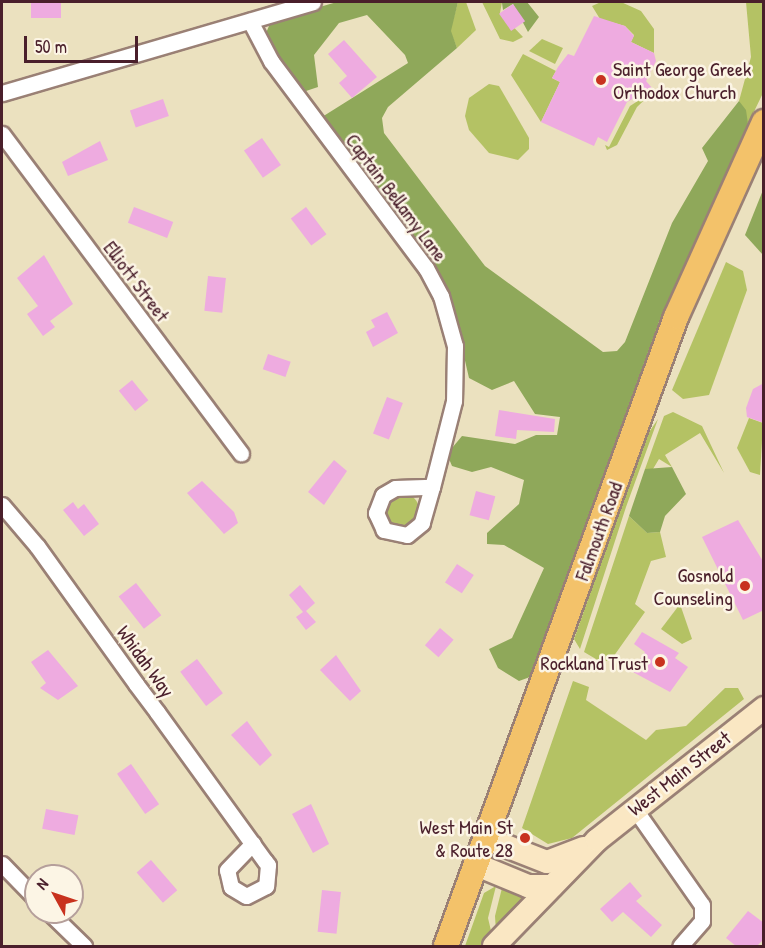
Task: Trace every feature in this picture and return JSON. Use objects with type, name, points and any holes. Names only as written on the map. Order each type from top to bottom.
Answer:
[{"type":"main road","name":"Falmouth Road","points":[[446,946],[488,839],[676,317],[764,122]]},
{"type":"main road","name":"West Main Street","points":[[494,946],[597,840],[634,808],[764,708]]},
{"type":"main road","name":"West Main Street","points":[[488,839],[546,862],[597,840]]},
{"type":"main road","points":[[477,865],[528,886],[552,886]]},
{"type":"street","points":[[2,93],[313,2]]},
{"type":"street","name":"Captain Bellamy Lane","points":[[250,21],[271,61],[426,268],[441,297],[452,329],[456,377],[432,487]]},
{"type":"street","name":"Elliott Street","points":[[2,134],[241,454]]},
{"type":"street","name":"Whidah Way","points":[[2,505],[37,546],[253,843]]},
{"type":"street","points":[[634,808],[702,905],[702,921],[680,946]]},
{"type":"street","points":[[2,864],[24,887]]},
{"type":"street","points":[[61,924],[84,946]]},
{"type":"green space","points":[[337,2],[458,2],[451,31],[457,48],[388,107],[382,118],[384,133],[485,266],[603,352],[617,351],[625,342],[672,223],[708,161],[702,148],[739,101],[746,110],[748,124],[659,322],[530,677],[519,681],[498,668],[489,649],[512,638],[544,568],[504,545],[487,544],[487,533],[519,504],[524,480],[491,467],[472,472],[452,466],[447,454],[462,436],[515,444],[536,435],[557,435],[560,417],[535,414],[514,381],[492,390],[469,378],[454,313],[432,263],[322,117],[408,63],[405,55],[367,15],[339,23],[314,55],[318,87],[306,91],[264,38],[271,21]]},
{"type":"green space","points":[[458,2],[466,2],[476,30],[457,48],[450,31]]},
{"type":"green space","points":[[482,2],[502,2],[500,13],[523,37],[513,42],[500,39]]},
{"type":"green space","points":[[527,2],[539,17],[528,32],[513,4],[503,10],[502,3]]},
{"type":"green space","points":[[601,2],[621,2],[641,11],[654,29],[654,53],[631,42],[634,35],[625,26],[600,19],[592,6]]},
{"type":"green space","points":[[746,2],[763,2],[763,93],[748,124],[739,101],[751,57]]},
{"type":"green space","points":[[542,39],[563,48],[555,64],[529,51]]},
{"type":"green space","points":[[523,54],[556,71],[552,78],[560,82],[541,122],[511,75]]},
{"type":"green space","points":[[489,84],[499,86],[529,138],[529,149],[518,160],[489,153],[469,130],[465,116],[469,98]]},
{"type":"green space","points":[[655,90],[637,107],[617,145],[607,150],[605,145],[609,147],[630,106]]},
{"type":"green space","points":[[763,190],[764,255],[745,235]]},
{"type":"green space","points":[[726,262],[743,271],[747,290],[709,395],[683,399],[672,390]]},
{"type":"green space","points":[[673,412],[702,426],[724,473],[700,433],[665,455],[672,467],[659,459],[653,469],[645,469],[664,416]]},
{"type":"green space","points":[[749,418],[763,423],[760,475],[750,472],[737,448]]},
{"type":"green space","points":[[658,419],[626,507],[580,649],[574,639],[645,438]]},
{"type":"green space","points":[[672,467],[686,494],[665,516],[660,532],[647,533],[629,516],[645,469]]},
{"type":"green space","points":[[402,493],[414,498],[419,510],[414,522],[402,527],[390,522],[385,510],[390,498]]},
{"type":"green space","points":[[629,516],[647,533],[660,532],[666,557],[651,561],[635,604],[645,612],[611,660],[601,662],[584,652]]},
{"type":"green space","points":[[680,604],[692,639],[682,644],[661,629]]},
{"type":"green space","points":[[573,681],[589,687],[586,700],[646,740],[656,730],[686,726],[725,688],[738,688],[744,699],[572,838],[548,844],[522,828]]},
{"type":"green space","points":[[496,886],[488,918],[492,935],[482,946],[465,946],[484,893]]},
{"type":"green space","points":[[502,888],[525,898],[496,931],[495,916]]},
{"type":"building","points":[[31,2],[61,2],[61,18],[31,18]]},
{"type":"building","points":[[513,4],[525,21],[511,31],[499,14]]},
{"type":"building","name":"Saint George Greek Orthodox Church","points":[[594,16],[625,26],[634,36],[631,42],[654,53],[656,61],[646,81],[652,88],[627,102],[607,142],[598,137],[594,146],[541,122],[560,82],[552,78],[568,54],[574,56]]},
{"type":"building","points":[[344,40],[377,77],[352,98],[339,83],[347,76],[328,54]]},
{"type":"building","points":[[163,99],[169,116],[136,127],[130,110]]},
{"type":"building","points":[[262,138],[281,165],[263,178],[244,151]]},
{"type":"building","points":[[100,141],[108,160],[68,176],[62,162]]},
{"type":"building","points":[[134,207],[173,222],[167,238],[128,223]]},
{"type":"building","points":[[306,207],[326,234],[311,246],[291,218]]},
{"type":"building","points":[[44,255],[73,304],[50,321],[55,327],[43,336],[27,314],[38,306],[17,278]]},
{"type":"building","points":[[208,276],[226,278],[222,313],[204,311]]},
{"type":"building","points":[[387,312],[398,333],[373,347],[366,332],[375,327],[371,320]]},
{"type":"building","points":[[268,354],[291,362],[285,377],[263,369]]},
{"type":"building","points":[[132,380],[148,400],[135,411],[119,391]]},
{"type":"building","points":[[764,383],[764,423],[747,417],[746,408],[753,389]]},
{"type":"building","points":[[387,397],[403,403],[389,440],[373,433]]},
{"type":"building","points":[[499,410],[555,419],[554,432],[517,430],[516,439],[495,436]]},
{"type":"building","points":[[334,460],[347,471],[324,505],[308,492]]},
{"type":"building","points":[[202,481],[234,512],[238,523],[224,534],[187,493]]},
{"type":"building","points":[[476,491],[495,496],[489,520],[470,515]]},
{"type":"building","points":[[73,502],[78,509],[84,504],[99,524],[84,536],[63,510]]},
{"type":"building","name":"Gosnold Counseling","points":[[738,520],[764,563],[764,610],[743,620],[702,537]]},
{"type":"building","points":[[457,564],[474,575],[462,593],[445,582]]},
{"type":"building","points":[[136,583],[161,615],[144,629],[119,597]]},
{"type":"building","points":[[300,585],[315,603],[306,611],[316,622],[306,630],[296,617],[303,612],[289,595]]},
{"type":"building","points":[[440,628],[454,640],[438,657],[425,645]]},
{"type":"building","name":"Rockland Trust","points":[[642,632],[679,653],[675,658],[688,667],[670,692],[631,671],[645,652],[634,644]]},
{"type":"building","points":[[48,650],[78,686],[58,700],[40,688],[46,683],[31,662]]},
{"type":"building","points":[[336,655],[361,691],[350,701],[320,670]]},
{"type":"building","points":[[197,659],[223,693],[206,706],[180,672]]},
{"type":"building","points":[[247,721],[272,755],[260,766],[231,735]]},
{"type":"building","points":[[131,764],[159,804],[145,814],[117,774]]},
{"type":"building","points":[[311,804],[329,844],[313,853],[292,814]]},
{"type":"building","points":[[46,809],[78,815],[75,835],[42,829]]},
{"type":"building","points":[[151,860],[177,890],[163,903],[137,872]]},
{"type":"building","points":[[630,882],[642,896],[636,901],[662,925],[651,937],[623,912],[612,922],[600,909]]},
{"type":"building","points":[[322,890],[341,892],[337,934],[318,932]]},
{"type":"building","points":[[748,911],[764,923],[764,939],[757,946],[736,946],[726,938]]},
{"type":"place","name":"Saint George Greek Orthodox Church","points":[[601,80]]},
{"type":"place","name":"Gosnold Counseling","points":[[745,586]]},
{"type":"place","name":"Rockland Trust","points":[[660,662]]},
{"type":"place","name":"West Main St & Route 28","points":[[525,838]]}]
